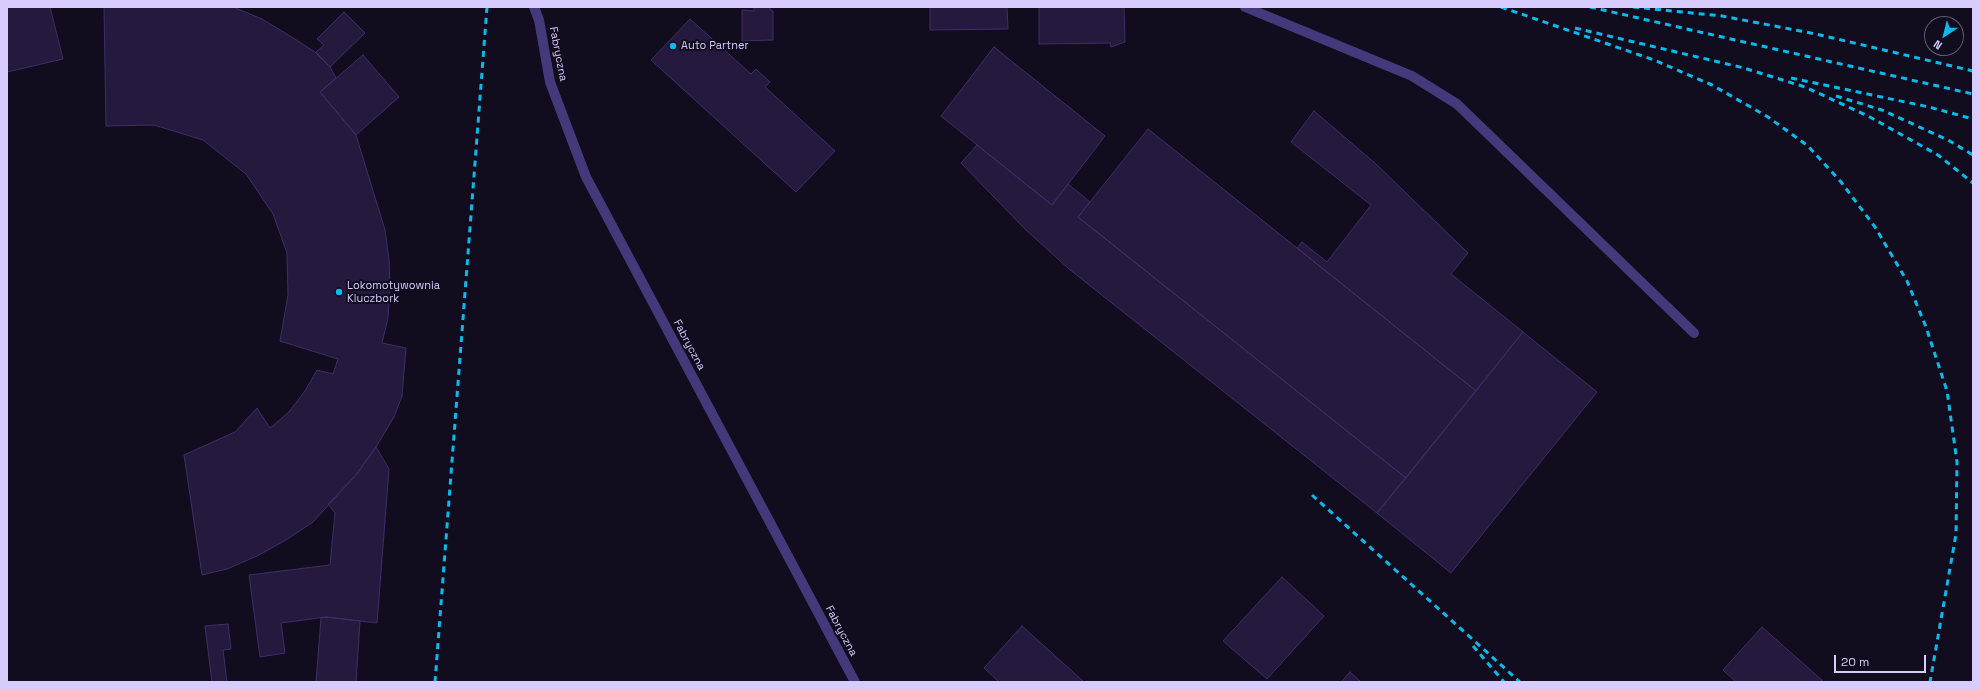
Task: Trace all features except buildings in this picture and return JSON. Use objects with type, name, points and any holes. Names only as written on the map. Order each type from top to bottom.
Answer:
[{"type":"street","name":"Fabryczna","points":[[534,7],[539,20],[550,82],[586,177],[855,682]]},
{"type":"street","points":[[1245,7],[1412,76],[1457,104],[1694,333]]},
{"type":"railway","points":[[435,682],[487,7]]},
{"type":"railway","points":[[1501,7],[1654,60],[1712,85],[1768,117],[1808,146],[1841,182],[1875,227],[1907,281],[1926,327],[1947,391],[1957,462],[1956,534],[1930,682]]},
{"type":"railway","points":[[1590,7],[1973,94]]},
{"type":"railway","points":[[1633,7],[1722,16],[1816,34],[1973,71]]},
{"type":"railway","points":[[1575,28],[1744,68],[1805,87],[1868,116],[1938,155],[1973,183]]},
{"type":"railway","points":[[1791,78],[1929,107],[1973,119]]},
{"type":"railway","points":[[1836,96],[1882,110],[1948,140],[1973,155]]},
{"type":"railway","points":[[1312,495],[1520,682]]},
{"type":"railway","points":[[1473,646],[1504,682]]},
{"type":"place","name":"Auto Partner","points":[[673,46]]},
{"type":"place","name":"Lokomotywownia Kluczbork","points":[[339,292]]}]
